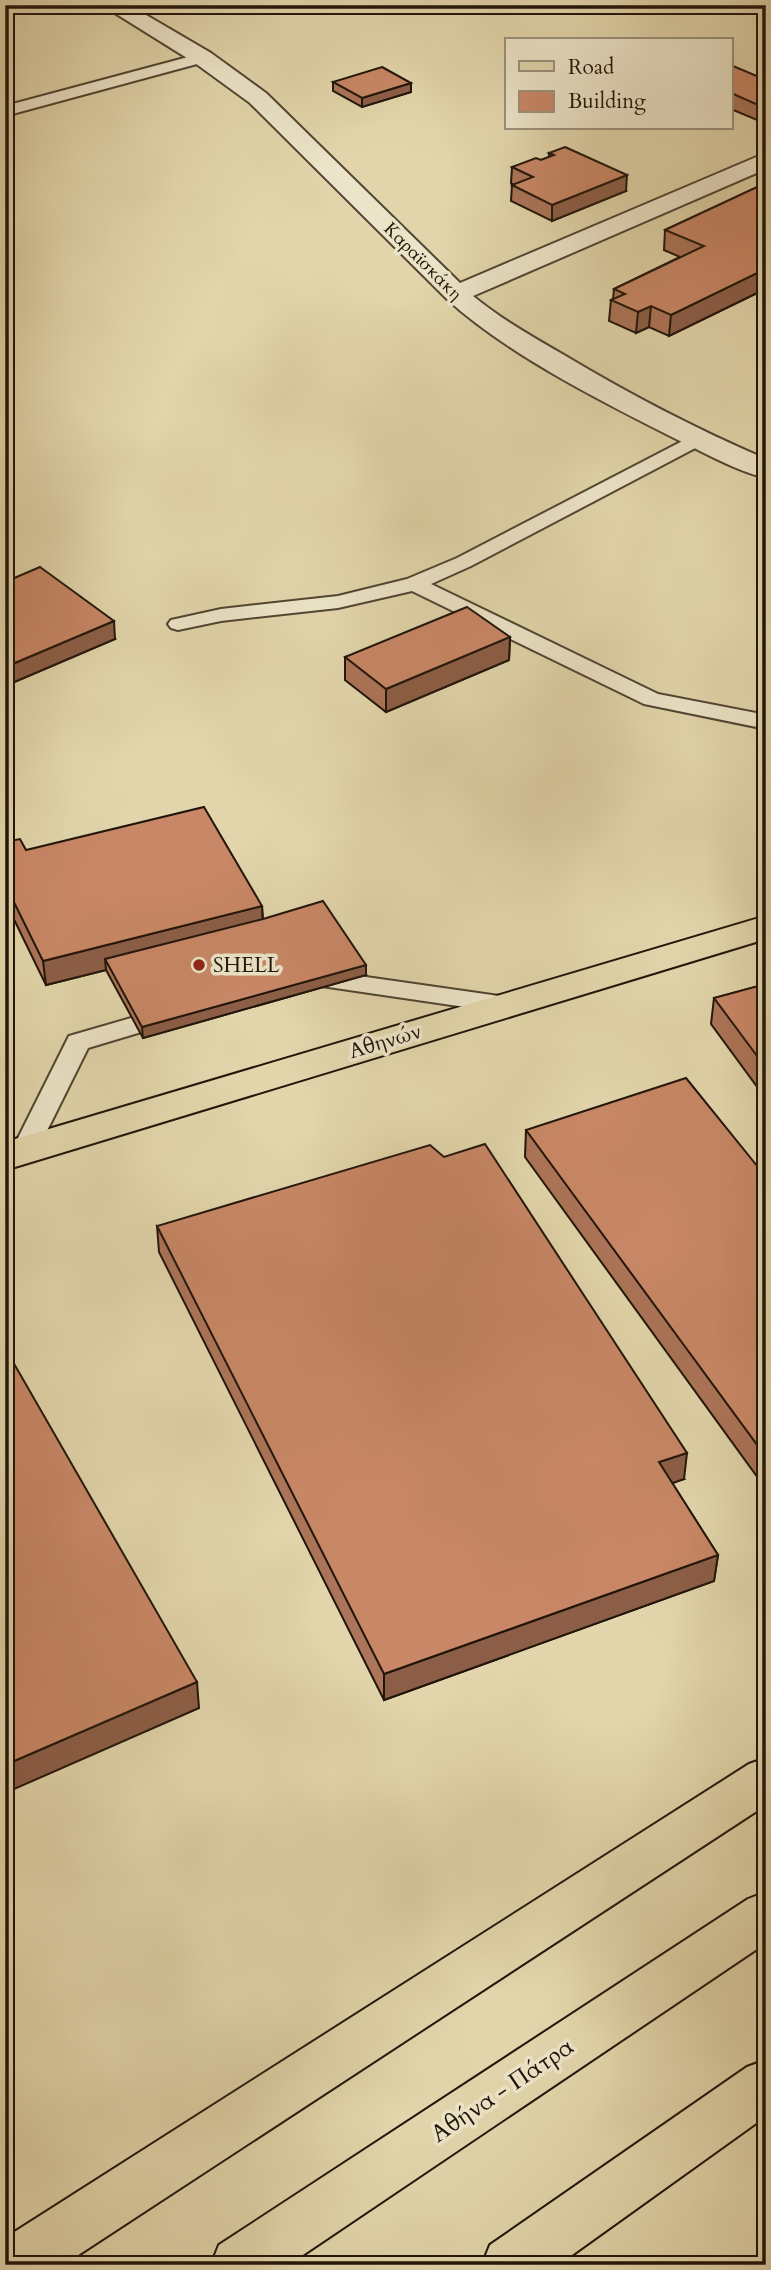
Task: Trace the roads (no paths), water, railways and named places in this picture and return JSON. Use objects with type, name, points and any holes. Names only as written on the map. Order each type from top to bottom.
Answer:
[{"type":"main road","name":"Αθηνών","points":[[15,1153],[766,927]]},
{"type":"main road","points":[[13,2265],[766,1779]]},
{"type":"main road","name":"Αθήνα - Πάτρα","points":[[239,2265],[766,1915]]},
{"type":"main road","points":[[510,2265],[766,2085]]},
{"type":"street","name":"Καραϊσκάκη","points":[[113,5],[203,58],[278,115],[456,295],[483,317],[589,382],[696,440],[766,470]]},
{"type":"street","points":[[456,295],[766,160]]},
{"type":"lane","points":[[5,11],[36,5]]},
{"type":"lane","points":[[5,111],[203,58]]},
{"type":"lane","points":[[178,624],[221,615],[338,602],[414,584],[464,562],[696,440]]},
{"type":"lane","points":[[414,584],[652,699],[766,722]]},
{"type":"lane","points":[[288,979],[301,975],[506,1005]]},
{"type":"lane","points":[[15,1153],[78,1042],[196,1007]]},
{"type":"waterway","points":[[730,5],[766,14]]},
{"type":"place","name":"SHELL","points":[[199,965]]}]
